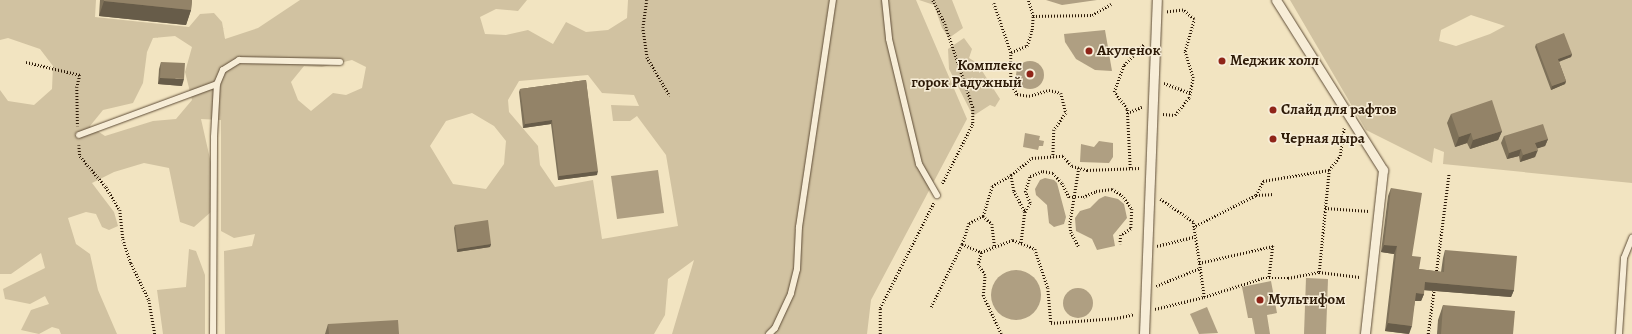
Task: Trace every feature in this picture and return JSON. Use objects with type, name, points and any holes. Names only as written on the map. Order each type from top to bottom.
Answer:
[{"type":"street","points":[[1144,334],[1157,0]]},
{"type":"street","points":[[1276,0],[1383,170],[1365,334]]},
{"type":"lane","points":[[769,334],[775,328],[791,294],[797,269],[799,227],[833,0]]},
{"type":"lane","points":[[885,0],[889,39],[919,164],[937,195]]},
{"type":"lane","points":[[213,334],[218,84],[223,70],[239,60],[340,62]]},
{"type":"lane","points":[[79,135],[218,84]]},
{"type":"lane","points":[[1619,334],[1624,258],[1632,238]]},
{"type":"path","points":[[647,0],[643,27],[647,57],[670,96]]},
{"type":"path","points":[[880,334],[880,308],[973,124],[973,107],[945,24],[933,0]]},
{"type":"path","points":[[1011,52],[1027,46],[1032,30],[1033,16],[1028,0]]},
{"type":"path","points":[[994,3],[1011,52],[1011,83],[1017,94],[1029,96],[1049,90],[1061,93],[1066,113],[1054,130],[1053,157]]},
{"type":"path","points":[[1033,16],[1092,15],[1111,4]]},
{"type":"path","points":[[1153,114],[1174,115],[1190,93],[1193,78],[1185,51],[1194,18],[1183,10],[1157,13]]},
{"type":"path","points":[[1130,168],[1127,112],[1114,92],[1124,65],[1156,32]]},
{"type":"path","points":[[26,62],[80,75],[77,87],[80,156],[106,187],[120,210],[123,239],[131,263],[149,300],[155,334]]},
{"type":"path","points":[[1154,80],[1190,93]]},
{"type":"path","points":[[1127,112],[1153,102]]},
{"type":"path","points":[[1319,272],[1329,170],[1340,156],[1346,112]]},
{"type":"path","points":[[931,307],[962,244],[969,223],[983,216],[992,186],[1011,175],[1032,158],[1063,156],[1072,166],[1079,168],[1115,171],[1130,168],[1150,170]]},
{"type":"path","points":[[1079,168],[1070,224],[1071,232],[1079,247]]},
{"type":"path","points":[[1256,195],[1263,181],[1329,170]]},
{"type":"path","points":[[1021,243],[1025,212],[1030,203],[1025,192],[1030,176],[1043,171],[1053,172],[1062,183],[1069,197],[1075,198],[1096,190],[1112,189],[1122,195],[1132,209],[1132,230],[1121,235],[1120,244]]},
{"type":"path","points":[[1428,334],[1450,173]]},
{"type":"path","points":[[1011,175],[1014,191],[1025,212]]},
{"type":"path","points":[[1150,192],[1193,222],[1194,237],[1204,296]]},
{"type":"path","points":[[1193,227],[1256,195],[1272,194]]},
{"type":"path","points":[[1325,208],[1379,211]]},
{"type":"path","points":[[983,216],[992,224],[995,247]]},
{"type":"path","points":[[1147,248],[1194,237]]},
{"type":"path","points":[[962,244],[981,252],[1013,240],[1036,249],[1048,288],[1051,322],[1117,318],[1269,278],[1288,278],[1319,272],[1371,278]]},
{"type":"path","points":[[1199,263],[1273,246],[1269,278]]},
{"type":"path","points":[[981,252],[978,264],[985,275],[983,296],[1001,334]]},
{"type":"path","points":[[1146,290],[1200,268]]},
{"type":"shaded area","points":[[0,0],[96,0],[95,17],[189,27],[200,14],[214,13],[222,22],[225,39],[258,28],[300,0],[527,0],[518,11],[496,9],[480,17],[485,34],[506,35],[528,30],[553,44],[566,22],[586,32],[608,30],[627,18],[628,0],[916,0],[967,119],[871,300],[867,334],[672,334],[694,260],[668,279],[665,315],[654,334],[225,334],[224,251],[252,246],[255,234],[234,238],[221,231],[221,120],[201,119],[213,172],[212,211],[194,227],[180,222],[169,168],[144,163],[114,172],[92,183],[114,212],[118,226],[109,230],[102,227],[96,214],[86,212],[68,218],[76,244],[90,254],[98,290],[117,334],[61,334],[59,329],[52,327],[39,334],[21,330],[31,310],[49,304],[45,296],[30,304],[5,299],[3,289],[45,268],[41,253],[11,274],[0,274],[0,90],[8,101],[34,105],[52,89],[53,66],[40,49],[8,38],[0,40]],"holes":[[[175,36],[192,47],[185,72],[192,100],[176,119],[153,121],[105,136],[90,126],[103,110],[133,103],[143,83],[147,52],[153,38]],[[352,60],[366,67],[362,88],[346,95],[333,93],[311,111],[298,100],[291,82],[304,66],[322,67]],[[588,75],[602,93],[634,95],[639,106],[611,105],[613,121],[630,121],[637,116],[666,155],[678,226],[602,239],[593,180],[555,187],[540,165],[538,146],[509,112],[508,100],[519,81]],[[472,113],[494,126],[506,141],[504,164],[486,189],[453,184],[430,146],[446,121]]]},
{"type":"shaded area","points":[[919,0],[952,0],[963,28],[949,38],[942,28],[934,5]]},
{"type":"shaded area","points":[[1046,0],[1097,0],[1062,5]]},
{"type":"shaded area","points":[[1290,0],[1632,0],[1632,183],[1443,164],[1444,152],[1434,148],[1432,163],[1366,130]],"holes":[[[1471,15],[1505,26],[1490,34],[1456,46],[1439,41],[1441,30]]]},
{"type":"shaded area","name":"Акуленок","points":[[1105,30],[1112,71],[1095,70],[1076,59],[1065,42],[1064,34]]},
{"type":"shaded area","points":[[964,38],[972,49],[969,58],[977,63],[1000,99],[995,107],[990,105],[973,116],[949,69],[948,49]]},
{"type":"shaded area","name":"Комплекс горок Радужный","points":[[1030,61],[1040,65],[1044,75],[1040,85],[1030,89],[1020,85],[1016,75],[1020,65]]},
{"type":"shaded area","points":[[1025,133],[1040,136],[1039,140],[1044,141],[1043,146],[1039,146],[1038,150],[1023,147]]},
{"type":"shaded area","points":[[1099,141],[1113,143],[1113,157],[1109,163],[1080,162],[1081,144],[1094,147]]},
{"type":"shaded area","points":[[658,170],[664,213],[617,219],[611,176]]},
{"type":"shaded area","points":[[1045,178],[1054,180],[1057,183],[1066,217],[1064,224],[1054,227],[1049,223],[1047,205],[1036,195],[1035,189],[1040,180]]},
{"type":"shaded area","points":[[1105,196],[1118,199],[1124,204],[1127,218],[1113,235],[1115,246],[1097,250],[1092,239],[1076,231],[1075,218],[1080,211],[1090,208],[1099,199]]},
{"type":"shaded area","points":[[189,249],[196,251],[205,275],[205,334],[163,334],[157,290],[186,287]]},
{"type":"shaded area","points":[[1016,270],[1025,272],[1034,277],[1039,286],[1041,295],[1039,304],[1034,313],[1025,318],[1016,320],[1007,318],[998,313],[993,304],[991,295],[993,286],[998,277],[1007,272]]},
{"type":"shaded area","points":[[1306,278],[1328,279],[1326,334],[1304,334]]},
{"type":"shaded area","name":"Мультифом","points":[[1271,281],[1277,313],[1267,315],[1270,334],[1255,334],[1252,318],[1248,318],[1242,287]]},
{"type":"shaded area","points":[[1078,288],[1084,289],[1092,297],[1092,309],[1084,317],[1078,318],[1072,317],[1064,309],[1063,303],[1064,297],[1072,289]]},
{"type":"shaded area","points":[[1207,307],[1218,333],[1199,334],[1190,314]]},
{"type":"building","points":[[104,0],[192,0],[191,10]]},
{"type":"building","points":[[1564,33],[1572,54],[1558,59],[1566,81],[1552,86],[1536,44]]},
{"type":"building","points":[[161,62],[185,63],[184,79],[160,78]]},
{"type":"building","points":[[586,80],[598,171],[559,176],[552,120],[525,124],[520,89]]},
{"type":"building","points":[[1492,100],[1502,131],[1473,140],[1471,133],[1459,137],[1451,114]]},
{"type":"building","points":[[1543,124],[1548,139],[1535,143],[1538,150],[1523,155],[1521,149],[1509,153],[1504,136]]},
{"type":"building","points":[[1391,188],[1422,193],[1412,256],[1421,257],[1419,269],[1444,272],[1445,250],[1517,256],[1514,290],[1425,282],[1424,294],[1416,293],[1412,326],[1388,323],[1397,246],[1384,245]]},
{"type":"building","points":[[488,220],[491,244],[458,249],[455,225]]},
{"type":"building","points":[[1443,305],[1515,311],[1513,334],[1441,334]]},
{"type":"building","points":[[398,320],[399,334],[329,334],[328,324]]},
{"type":"place","name":"Акуленок","points":[[1089,51]]},
{"type":"place","name":"Меджик холл","points":[[1222,61]]},
{"type":"place","name":"Комплекс горок Радужный","points":[[1030,74]]},
{"type":"place","name":"Слайд для рафтов","points":[[1273,110]]},
{"type":"place","name":"Черная дыра","points":[[1273,139]]},
{"type":"place","name":"Мультифом","points":[[1260,300]]}]
